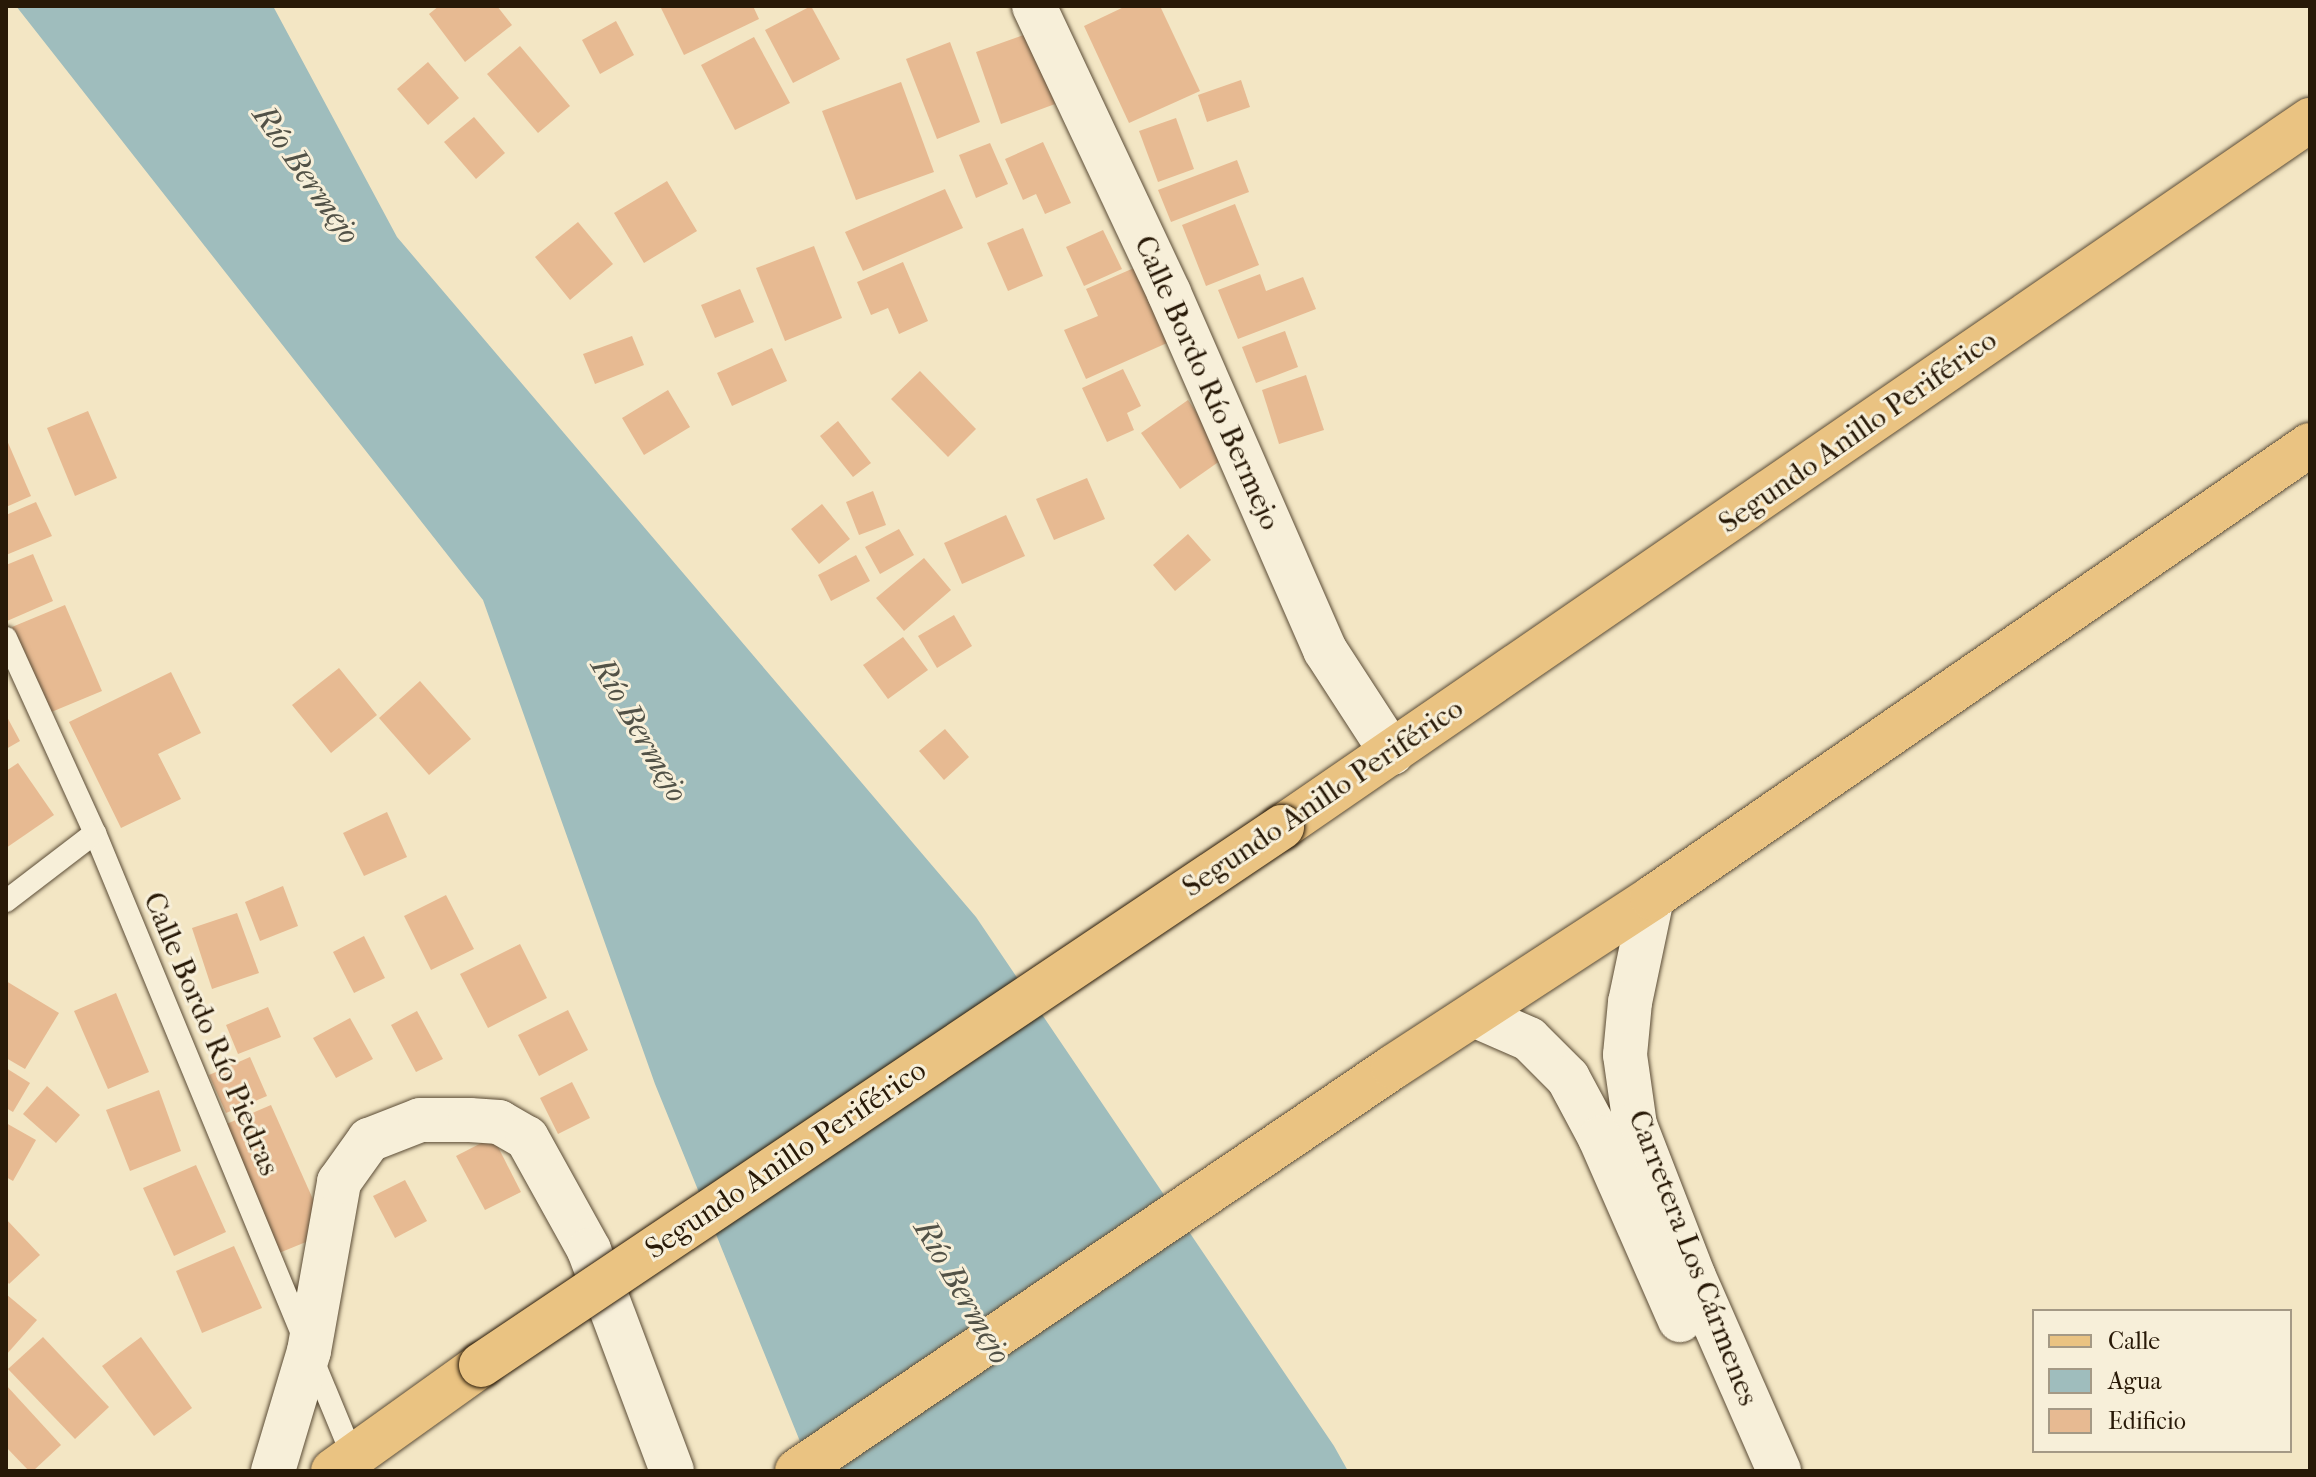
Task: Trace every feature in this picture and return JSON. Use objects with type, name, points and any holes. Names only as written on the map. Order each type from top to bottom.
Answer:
[{"type":"main road","name":"Segundo Anillo Periférico","points":[[343,1464],[481,1365],[1392,753],[2310,120]]},
{"type":"main road","points":[[797,1471],[1393,1067],[1652,898],[2310,445]]},
{"type":"street","name":"Calle Bordo Río Bermejo","points":[[1034,6],[1169,293],[1325,650],[1392,753]]},
{"type":"street","name":"Carretera Los Cármenes","points":[[1652,898],[1630,1002],[1625,1055],[1635,1125],[1694,1277],[1779,1471]]},
{"type":"street","name":"Carretera Los Cármenes","points":[[1474,1015],[1529,1039],[1568,1078],[1600,1138],[1746,1471]]},
{"type":"street","points":[[273,1471],[309,1351],[339,1182],[369,1140],[420,1120],[499,1122],[527,1138],[589,1250],[672,1471]]},
{"type":"lane","name":"Calle Bordo Río Piedras","points":[[6,638],[95,833],[309,1351],[343,1464]]},
{"type":"lane","points":[[6,901],[95,833]]},
{"type":"water","name":"Río Bermejo","points":[[16,6],[273,6],[397,237],[976,917],[1348,1471],[812,1471],[655,1084],[483,600]]},
{"type":"building","points":[[439,6],[497,6],[512,25],[465,62],[429,14]]},
{"type":"building","points":[[660,6],[753,6],[759,19],[684,55]]},
{"type":"building","points":[[811,6],[840,59],[793,83],[765,30]]},
{"type":"building","points":[[1126,6],[1160,6],[1200,91],[1129,123],[1084,26]]},
{"type":"building","points":[[616,21],[634,55],[600,74],[582,40]]},
{"type":"building","points":[[1029,33],[1055,104],[1001,124],[976,52]]},
{"type":"building","points":[[754,37],[790,103],[735,130],[701,65]]},
{"type":"building","points":[[950,42],[980,122],[937,139],[906,59]]},
{"type":"building","points":[[520,46],[570,106],[538,133],[487,74]]},
{"type":"building","points":[[428,62],[459,98],[428,125],[397,89]]},
{"type":"building","points":[[1241,80],[1250,107],[1207,122],[1198,95]]},
{"type":"building","points":[[901,82],[934,172],[856,200],[822,111]]},
{"type":"building","points":[[474,117],[505,153],[476,179],[444,142]]},
{"type":"building","points":[[1176,118],[1194,169],[1158,182],[1139,131]]},
{"type":"building","points":[[1043,142],[1071,203],[1045,214],[1036,194],[1023,200],[1005,159]]},
{"type":"building","points":[[990,143],[1008,184],[976,198],[959,155]]},
{"type":"building","points":[[1237,160],[1249,192],[1171,222],[1158,190]]},
{"type":"building","points":[[667,181],[697,231],[644,263],[614,213]]},
{"type":"building","points":[[945,189],[963,228],[863,271],[845,232]]},
{"type":"building","points":[[1235,204],[1259,265],[1206,286],[1182,225]]},
{"type":"building","points":[[578,222],[613,264],[570,300],[535,257]]},
{"type":"building","points":[[1023,228],[1043,276],[1008,291],[987,243]]},
{"type":"building","points":[[1103,230],[1122,269],[1084,286],[1066,247]]},
{"type":"building","points":[[814,246],[842,318],[785,341],[756,268]]},
{"type":"building","points":[[903,262],[928,321],[899,334],[888,308],[871,315],[857,282]]},
{"type":"building","points":[[1143,264],[1176,339],[1086,379],[1064,330],[1098,316],[1086,289]]},
{"type":"building","points":[[1260,274],[1266,291],[1303,277],[1316,309],[1238,339],[1218,290]]},
{"type":"building","points":[[740,289],[754,322],[715,338],[701,305]]},
{"type":"building","points":[[1285,331],[1298,367],[1256,383],[1242,347]]},
{"type":"building","points":[[632,336],[644,365],[595,384],[583,354]]},
{"type":"building","points":[[772,348],[787,381],[732,406],[717,373]]},
{"type":"building","points":[[1123,369],[1141,406],[1127,413],[1134,430],[1107,442],[1082,388]]},
{"type":"building","points":[[920,371],[976,429],[948,457],[891,399]]},
{"type":"building","points":[[1306,375],[1324,430],[1279,444],[1262,390]]},
{"type":"building","points":[[668,390],[690,427],[644,455],[622,418]]},
{"type":"building","points":[[1188,400],[1227,456],[1180,489],[1141,433]]},
{"type":"building","points":[[88,411],[117,478],[75,496],[47,428]]},
{"type":"building","points":[[838,421],[871,463],[853,477],[820,436]]},
{"type":"building","points":[[6,438],[31,496],[6,507]]},
{"type":"building","points":[[1087,478],[1105,519],[1054,540],[1036,499]]},
{"type":"building","points":[[873,491],[886,525],[859,535],[846,502]]},
{"type":"building","points":[[36,502],[52,536],[6,555],[6,515]]},
{"type":"building","points":[[822,504],[850,539],[819,564],[791,529]]},
{"type":"building","points":[[1006,515],[1025,556],[962,584],[944,543]]},
{"type":"building","points":[[899,529],[914,555],[880,574],[865,547]]},
{"type":"building","points":[[1188,534],[1211,560],[1175,591],[1153,565]]},
{"type":"building","points":[[33,554],[53,601],[7,621],[6,565]]},
{"type":"building","points":[[856,555],[870,581],[831,601],[818,575]]},
{"type":"building","points":[[924,558],[951,590],[904,631],[876,598]]},
{"type":"building","points":[[65,605],[102,691],[49,713],[12,627]]},
{"type":"building","points":[[954,615],[972,646],[937,668],[918,636]]},
{"type":"building","points":[[903,637],[928,670],[888,699],[863,665]]},
{"type":"building","points":[[339,668],[377,715],[331,753],[292,705]]},
{"type":"building","points":[[171,672],[201,733],[158,754],[181,799],[121,828],[69,722]]},
{"type":"building","points":[[420,681],[471,739],[429,775],[379,718]]},
{"type":"building","points":[[6,715],[20,741],[6,749]]},
{"type":"building","points":[[945,729],[969,757],[944,780],[919,751]]},
{"type":"building","points":[[18,763],[54,815],[6,848],[6,771]]},
{"type":"building","points":[[387,812],[407,857],[364,876],[343,833]]},
{"type":"building","points":[[283,886],[298,926],[260,941],[245,902]]},
{"type":"building","points":[[446,895],[474,949],[431,970],[404,916]]},
{"type":"building","points":[[237,913],[259,973],[212,989],[192,928]]},
{"type":"building","points":[[364,936],[385,978],[354,993],[333,952]]},
{"type":"building","points":[[520,944],[547,998],[488,1028],[460,974]]},
{"type":"building","points":[[6,981],[59,1013],[25,1069],[6,1058]]},
{"type":"building","points":[[116,993],[149,1072],[108,1089],[74,1011]]},
{"type":"building","points":[[268,1007],[281,1037],[238,1054],[226,1025]]},
{"type":"building","points":[[568,1010],[588,1050],[539,1076],[518,1035]]},
{"type":"building","points":[[417,1011],[443,1059],[416,1072],[391,1025]]},
{"type":"building","points":[[350,1018],[373,1059],[336,1078],[313,1038]]},
{"type":"building","points":[[250,1057],[267,1096],[226,1113],[209,1075]]},
{"type":"building","points":[[6,1068],[30,1083],[13,1112],[6,1108]]},
{"type":"building","points":[[572,1082],[590,1118],[558,1134],[540,1098]]},
{"type":"building","points":[[47,1086],[80,1115],[56,1143],[23,1114]]},
{"type":"building","points":[[159,1090],[181,1151],[130,1171],[106,1110]]},
{"type":"building","points":[[271,1105],[328,1233],[279,1253],[224,1125]]},
{"type":"building","points":[[6,1123],[36,1140],[13,1181],[6,1177]]},
{"type":"building","points":[[493,1137],[521,1192],[485,1210],[456,1156]]},
{"type":"building","points":[[196,1165],[226,1232],[174,1256],[143,1188]]},
{"type":"building","points":[[405,1180],[427,1221],[395,1238],[373,1196]]},
{"type":"building","points":[[6,1219],[40,1255],[9,1284],[6,1280]]},
{"type":"building","points":[[234,1246],[262,1308],[202,1333],[176,1271]]},
{"type":"building","points":[[6,1294],[37,1320],[6,1355]]},
{"type":"building","points":[[43,1337],[109,1407],[75,1439],[8,1369]]},
{"type":"building","points":[[141,1337],[192,1408],[154,1436],[102,1366]]},
{"type":"building","points":[[6,1385],[61,1445],[33,1471],[29,1471],[6,1447]]}]
